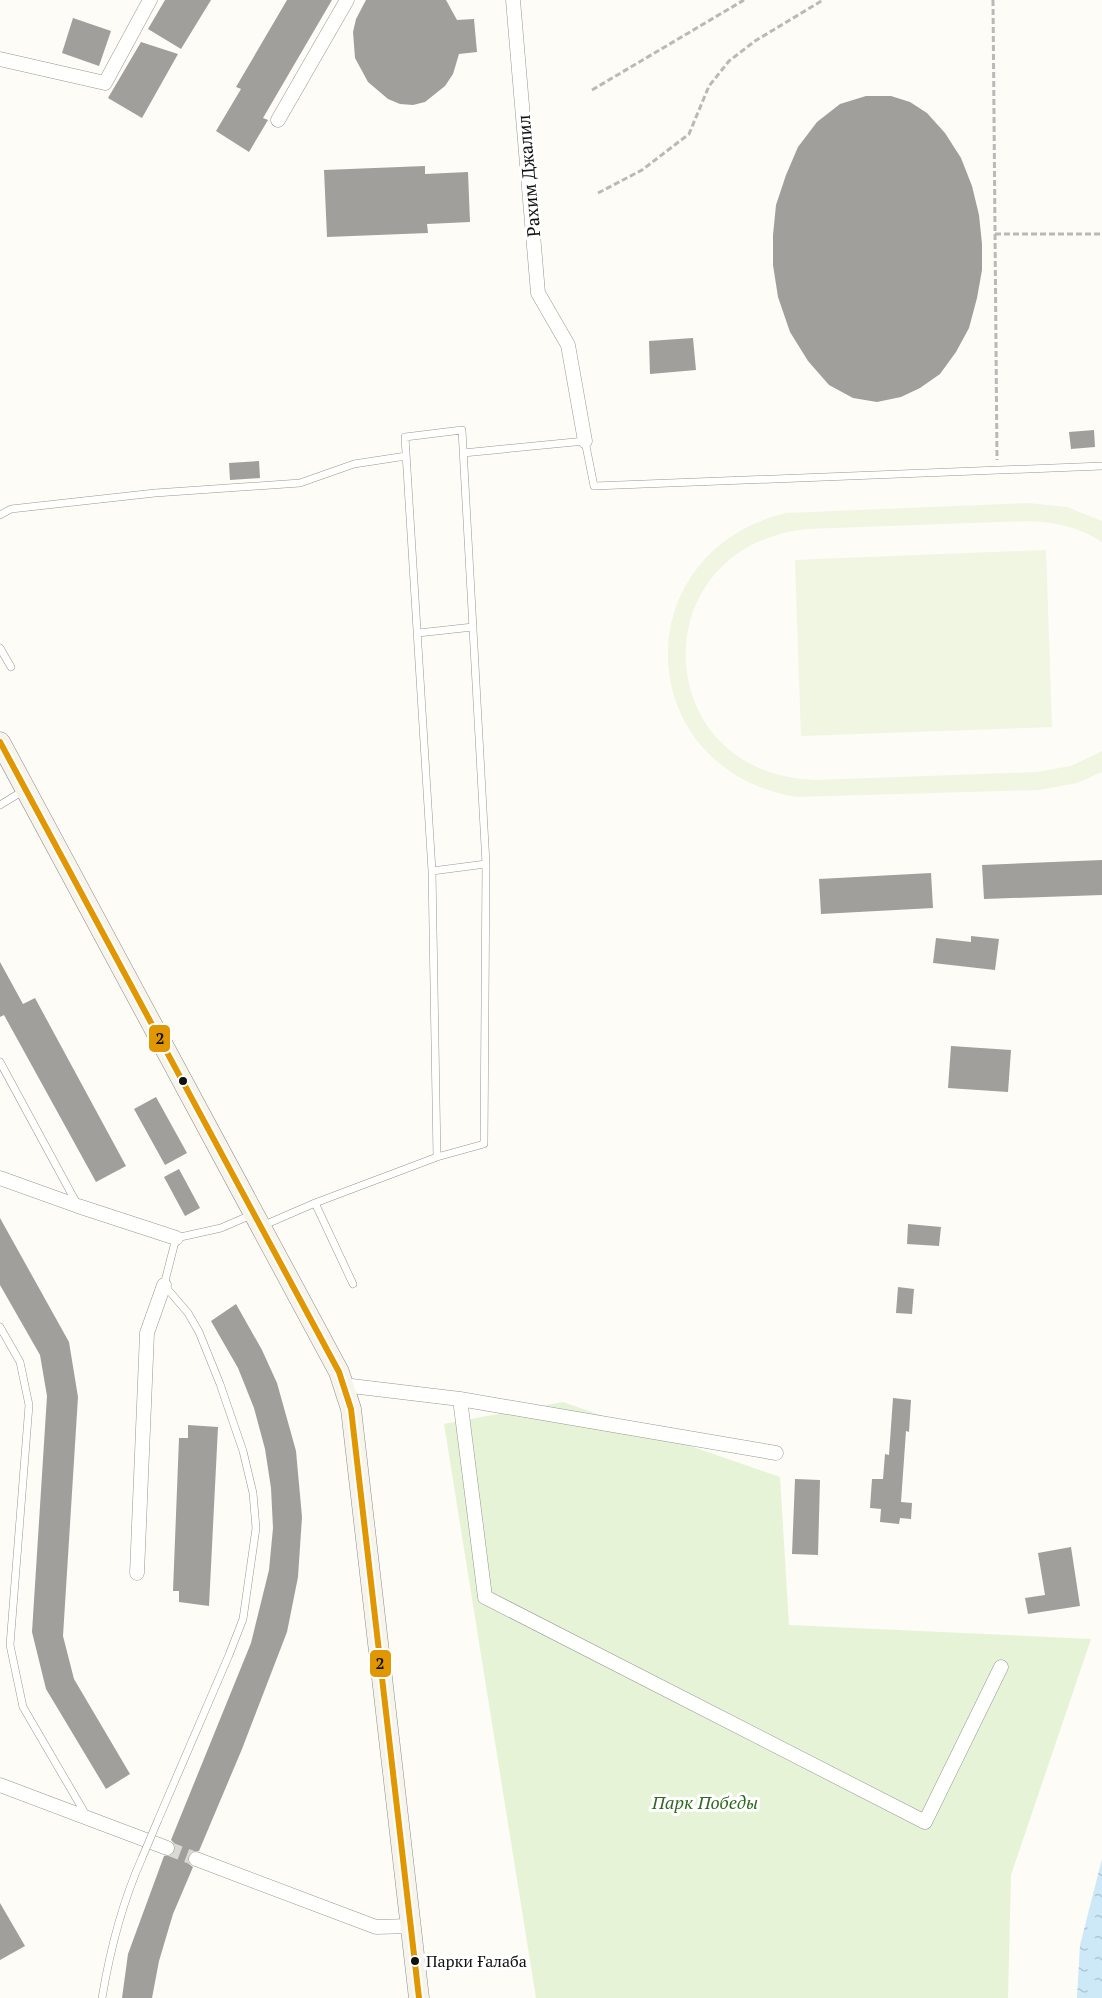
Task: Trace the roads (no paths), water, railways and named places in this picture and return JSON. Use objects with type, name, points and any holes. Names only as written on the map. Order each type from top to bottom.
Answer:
[{"type":"main road","points":[[0,742],[328,1348],[344,1385],[351,1409],[419,1998]]},
{"type":"street","points":[[0,59],[105,83],[150,0]]},
{"type":"street","points":[[278,120],[347,0]]},
{"type":"street","name":"Рахим Джалил","points":[[513,0],[538,293],[568,345],[585,441]]},
{"type":"street","points":[[0,1178],[176,1238]]},
{"type":"street","points":[[137,1573],[147,1333],[164,1285]]},
{"type":"street","points":[[344,1385],[460,1399],[776,1453]]},
{"type":"street","points":[[460,1399],[485,1597],[925,1822],[1001,1667]]},
{"type":"street","points":[[0,1785],[167,1848]]},
{"type":"street","points":[[196,1858],[376,1927],[411,1926]]},
{"type":"lane","points":[[102,1998],[111,1945],[134,1876],[243,1619],[256,1528],[253,1493],[243,1451],[220,1384],[199,1332],[188,1313],[164,1285],[176,1238],[315,1203],[436,1157],[484,1144],[486,864],[462,430],[405,437],[432,871],[436,1157]]},
{"type":"lane","points":[[463,453],[585,441],[594,486],[1102,466]]},
{"type":"lane","points":[[0,516],[11,509],[144,494],[300,483],[354,464],[406,456]]},
{"type":"lane","points":[[418,633],[473,627]]},
{"type":"lane","points":[[0,648],[11,667]]},
{"type":"lane","points":[[0,805],[26,789]]},
{"type":"lane","points":[[432,871],[486,864]]},
{"type":"lane","points":[[0,1062],[78,1206]]},
{"type":"lane","points":[[315,1203],[353,1284]]},
{"type":"lane","points":[[0,1327],[20,1362],[28,1405],[10,1645],[23,1707],[87,1817]]},
{"type":"water","points":[[1102,1859],[1102,1998],[1077,1998],[1080,1945]]},
{"type":"tunnel","points":[[167,1848],[196,1859]]},
{"type":"place","name":"Парки Ғалаба","points":[[415,1961]]},
{"type":"park label","name":"Парк Победы","points":[[705,1802]]}]
